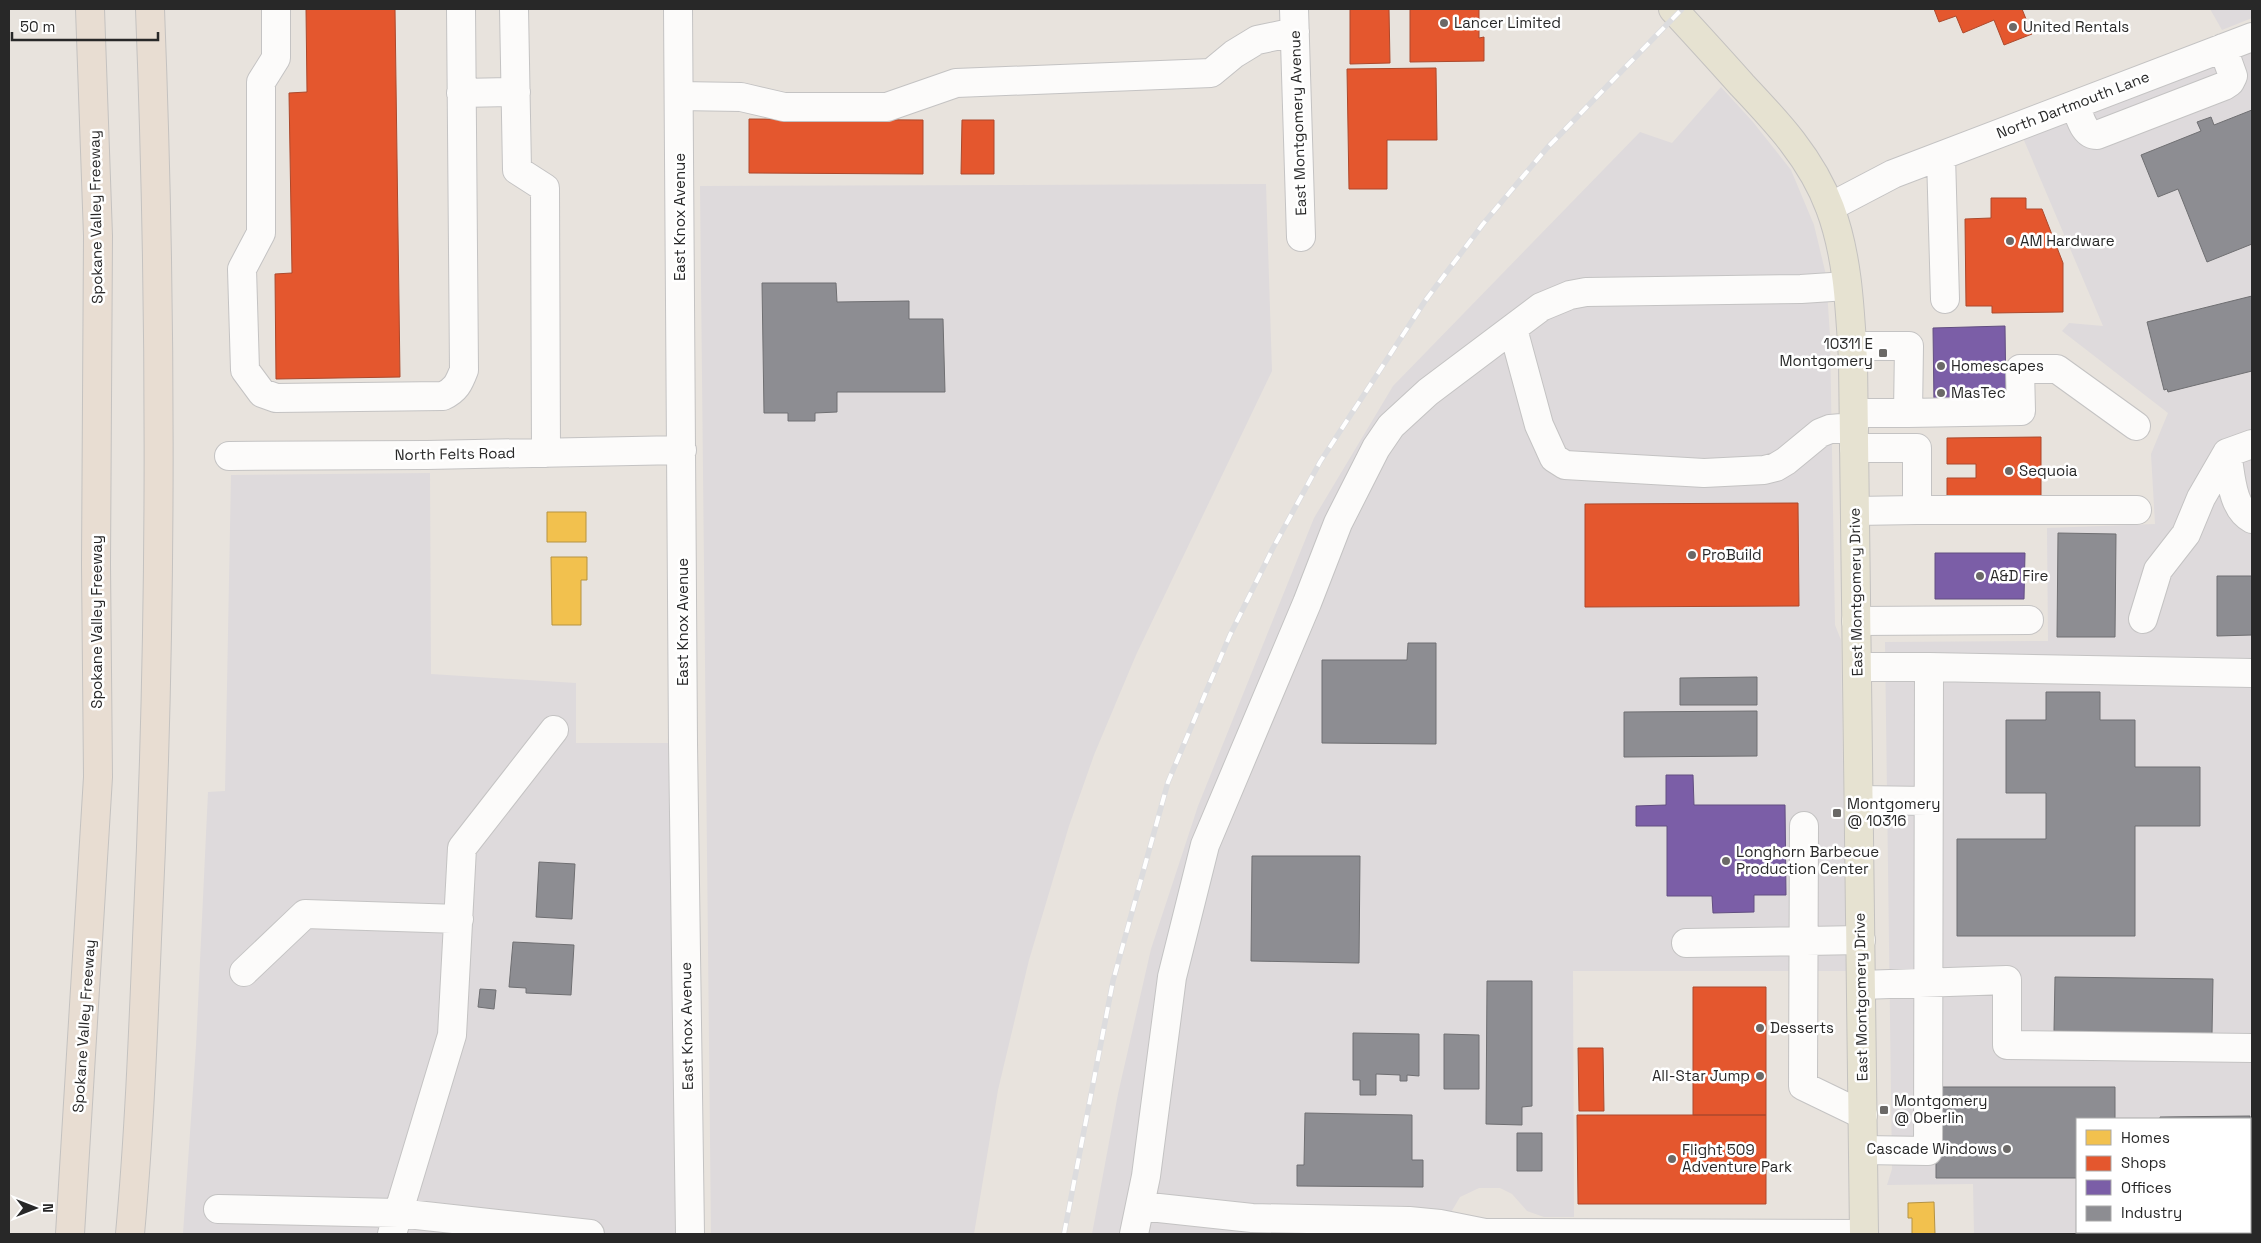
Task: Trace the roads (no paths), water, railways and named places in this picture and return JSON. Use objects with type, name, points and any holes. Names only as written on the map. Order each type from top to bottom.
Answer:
[{"type":"highway","name":"Spokane Valley Freeway","points":[[70,1234],[98,777],[96,564],[98,236],[90,9]]},
{"type":"highway","points":[[130,1234],[151,870],[160,440],[156,164],[150,9]]},
{"type":"main road","name":"East Montgomery Drive","points":[[1673,9],[1782,129],[1807,161],[1830,207],[1842,250],[1852,346],[1854,429],[1864,1234]]},
{"type":"street","points":[[276,9],[276,58],[262,82],[261,233],[242,269],[245,370],[262,393],[276,398],[442,396],[453,391],[459,384],[464,370],[460,9]]},
{"type":"street","points":[[514,9],[517,170],[545,188],[546,453]]},
{"type":"street","name":"East Knox Avenue","points":[[678,9],[690,1234]]},
{"type":"street","points":[[679,96],[741,97],[784,107],[887,106],[956,83],[1212,74],[1234,54],[1256,40],[1295,20]]},
{"type":"street","name":"East Montgomery Avenue","points":[[1295,20],[1301,237]]},
{"type":"street","name":"North Dartmouth Lane","points":[[1830,207],[1893,174],[2252,37]]},
{"type":"street","points":[[2075,104],[2086,131],[2091,135],[2097,135],[2230,82],[2233,76],[2223,48]]},
{"type":"street","points":[[462,93],[516,92]]},
{"type":"street","points":[[1941,156],[1945,299]]},
{"type":"street","points":[[1134,1234],[1140,1206],[1172,977],[1205,845],[1307,603],[1338,523],[1376,448],[1391,426],[1428,392],[1541,308],[1570,295],[1586,292],[1801,289],[1847,286]]},
{"type":"street","points":[[1513,329],[1539,425],[1554,458],[1566,465],[1704,472],[1758,471],[1776,467],[1820,433],[1830,429],[1854,429],[1908,413],[2021,411],[2020,368],[2057,368],[2136,426]]},
{"type":"street","points":[[1852,346],[1909,346],[1908,413]]},
{"type":"street","points":[[1854,429],[1917,448],[1917,510]]},
{"type":"street","points":[[2143,619],[2158,570],[2186,534],[2201,498],[2227,453],[2252,444]]},
{"type":"street","name":"North Felts Road","points":[[229,456],[682,450]]},
{"type":"street","points":[[2227,453],[2236,499],[2241,510],[2252,519]]},
{"type":"street","points":[[1855,511],[2137,510]]},
{"type":"street","points":[[1856,621],[2029,620]]},
{"type":"street","points":[[1857,667],[2252,673]]},
{"type":"street","points":[[1863,1150],[1928,1151],[1929,667]]},
{"type":"street","points":[[395,1224],[452,1035],[462,848],[554,730]]},
{"type":"street","points":[[1859,800],[1928,801]]},
{"type":"street","points":[[1804,826],[1803,1086],[1863,1114]]},
{"type":"street","points":[[244,972],[306,914],[458,919]]},
{"type":"street","points":[[1686,943],[1861,940]]},
{"type":"street","points":[[1861,984],[2007,980],[2006,1045],[2252,1048]]},
{"type":"street","points":[[1140,1206],[1252,1218],[1408,1221],[1440,1224],[1485,1233],[1864,1234]]},
{"type":"street","points":[[218,1209],[395,1224],[590,1234]]},
{"type":"railway","points":[[1064,1234],[1113,981],[1168,782],[1230,635],[1273,548],[1320,462],[1425,301],[1483,224],[1547,148],[1682,9]]},
{"type":"place","name":"Lancer Limited","points":[[1444,23]]},
{"type":"place","name":"United Rentals","points":[[2013,27]]},
{"type":"place","name":"AM Hardware","points":[[2010,241]]},
{"type":"place","name":"10311 E Montgomery","points":[[1883,353]]},
{"type":"place","name":"Homescapes","points":[[1941,366]]},
{"type":"place","name":"MasTec","points":[[1941,393]]},
{"type":"place","name":"Sequoia","points":[[2009,471]]},
{"type":"place","name":"ProBuild","points":[[1692,555]]},
{"type":"place","name":"A&D Fire","points":[[1980,576]]},
{"type":"place","name":"Montgomery @ 10316","points":[[1837,813]]},
{"type":"place","name":"Longhorn Barbecue Production Center","points":[[1726,861]]},
{"type":"place","name":"Desserts","points":[[1760,1028]]},
{"type":"place","name":"All-Star Jump","points":[[1760,1076]]},
{"type":"place","name":"Montgomery @ Oberlin","points":[[1884,1110]]},
{"type":"place","name":"Cascade Windows","points":[[2007,1149]]},
{"type":"place","name":"Flight 509 Adventure Park","points":[[1672,1159]]}]
